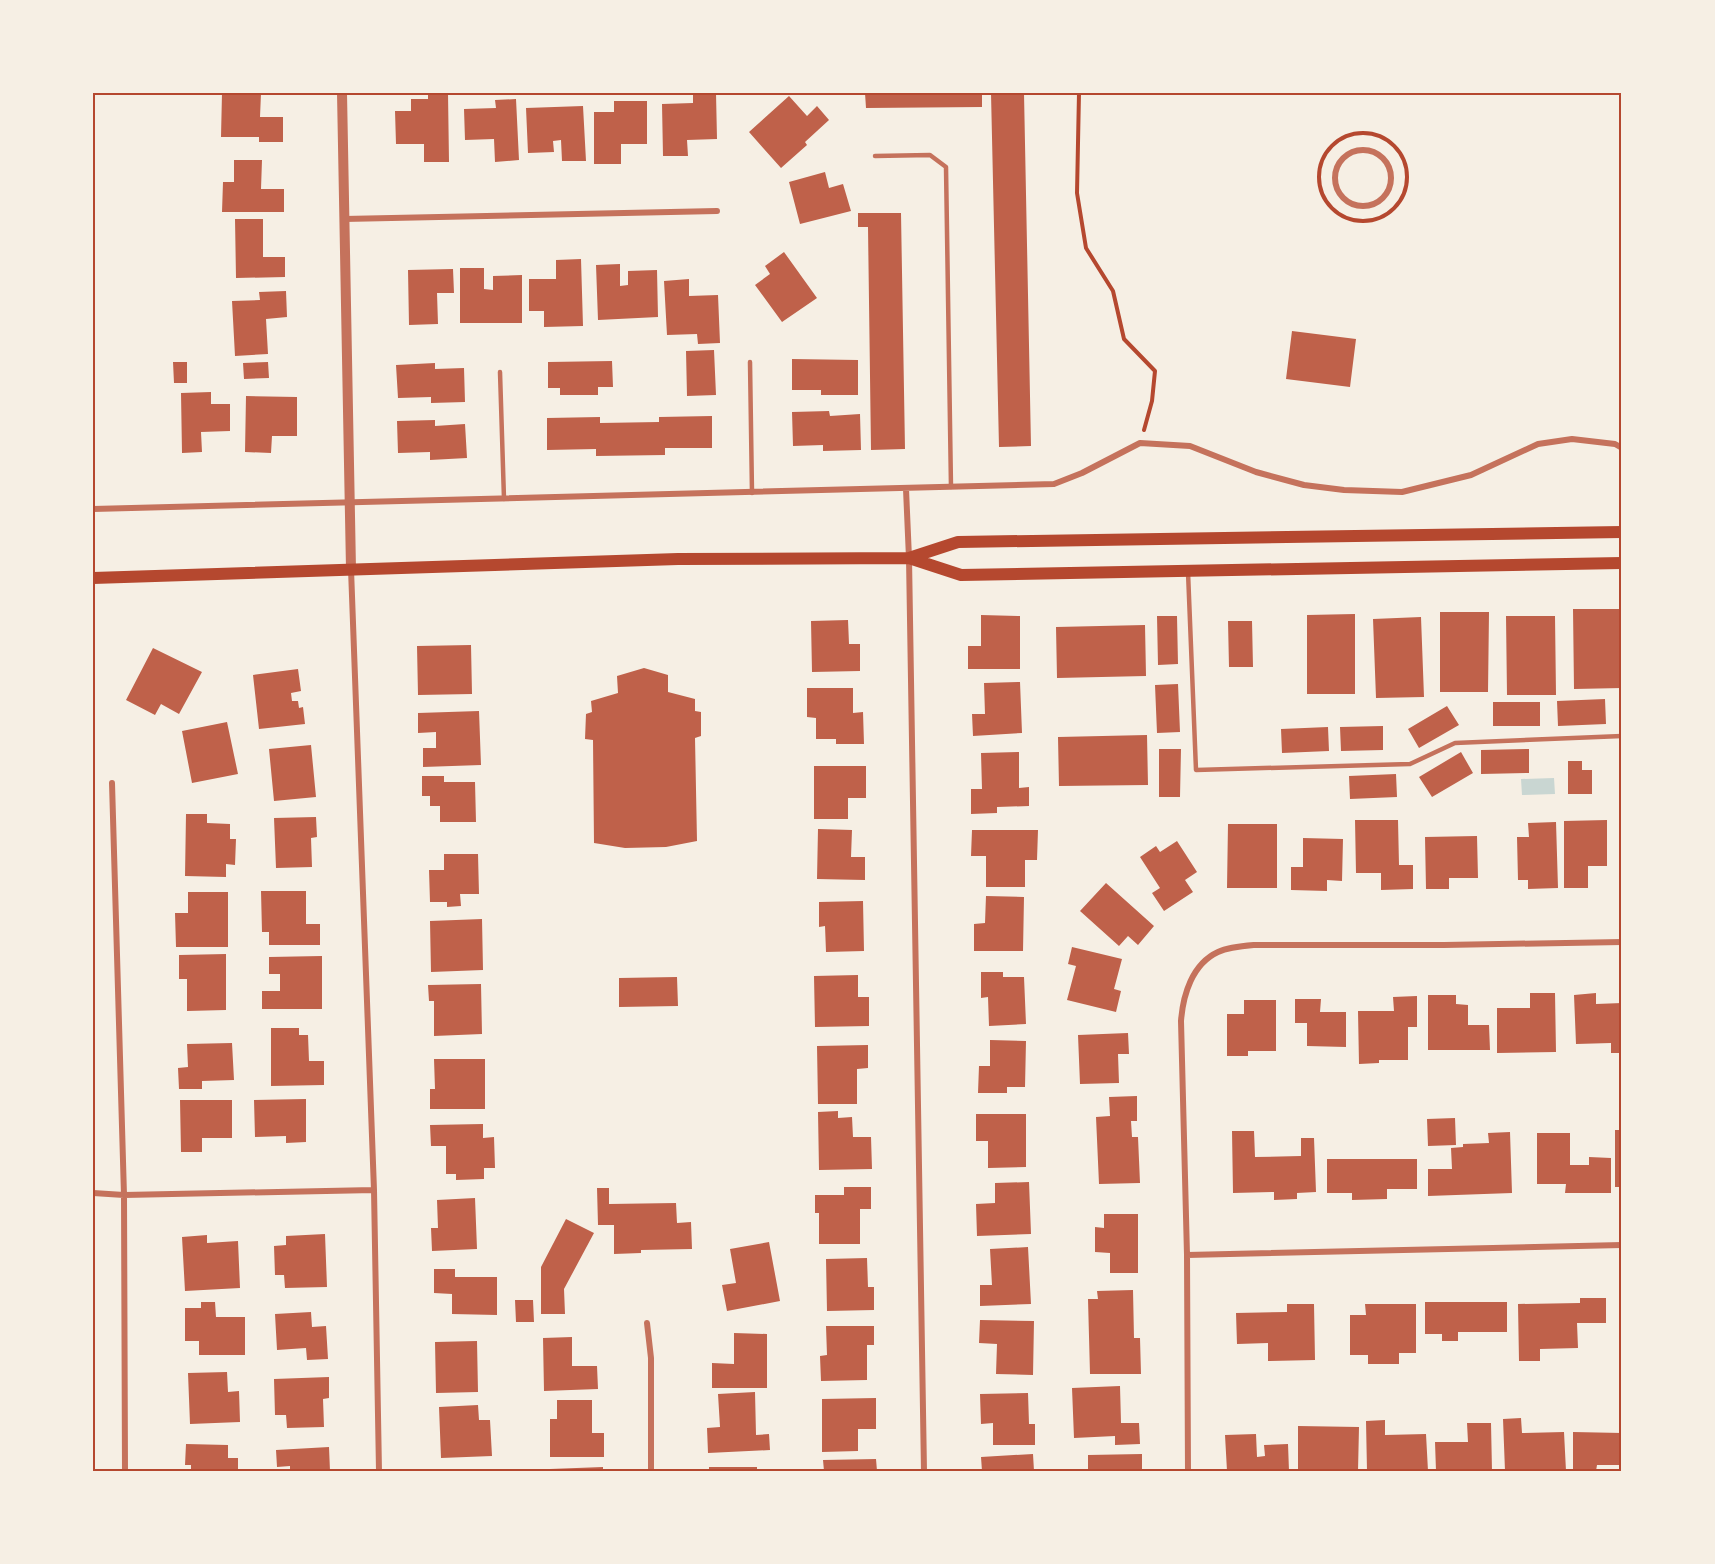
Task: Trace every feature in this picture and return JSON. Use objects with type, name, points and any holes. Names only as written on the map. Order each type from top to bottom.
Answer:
[{"type":"main road","points":[[909,558],[958,542],[1622,532]]},
{"type":"main road","points":[[93,578],[678,559],[909,558],[961,574],[1622,563]]},
{"type":"street","points":[[342,93],[351,569],[374,1190],[379,1471]]},
{"type":"street","points":[[1356,151],[1373,152],[1386,162],[1389,170],[1389,187],[1381,200],[1373,204],[1356,206],[1342,197],[1337,190],[1335,174],[1337,166],[1349,154],[1356,151]]},
{"type":"street","points":[[343,219],[717,211]]},
{"type":"street","points":[[93,509],[1054,484],[1082,473],[1140,443],[1190,446],[1256,472],[1304,485],[1344,490],[1402,492],[1471,475],[1538,444],[1572,439],[1615,444],[1622,448]]},
{"type":"street","points":[[906,489],[924,1471]]},
{"type":"street","points":[[112,783],[124,1195],[125,1471]]},
{"type":"street","points":[[1188,1471],[1187,1255],[1181,1021],[1188,986],[1197,969],[1216,952],[1255,945],[1622,942]]},
{"type":"street","points":[[93,1193],[124,1195],[374,1190]]},
{"type":"street","points":[[1187,1255],[1622,1245]]},
{"type":"street","points":[[647,1323],[651,1358],[651,1471]]},
{"type":"lane","points":[[875,156],[930,155],[946,166],[951,487]]},
{"type":"lane","points":[[750,362],[752,493]]},
{"type":"lane","points":[[500,372],[504,499]]},
{"type":"lane","points":[[1188,572],[1197,770],[1410,764],[1455,743],[1622,736]]},
{"type":"path","points":[[1079,93],[1077,193],[1086,248],[1113,291],[1124,339],[1155,371],[1152,401],[1140,443]]},
{"type":"path","points":[[1361,132],[1373,134],[1385,138],[1402,156],[1407,168],[1405,193],[1392,211],[1384,216],[1372,221],[1347,219],[1328,205],[1322,196],[1318,184],[1318,171],[1325,153],[1338,140],[1361,132]]},
{"type":"shaded area","points":[[1554,778],[1555,794],[1522,795],[1521,779]]},
{"type":"building","points":[[222,93],[261,93],[260,117],[283,117],[283,142],[259,142],[259,137],[221,137]]},
{"type":"building","points":[[428,93],[448,93],[449,162],[424,162],[424,144],[396,144],[395,111],[411,111],[411,99],[428,99]]},
{"type":"building","points":[[693,93],[716,93],[717,139],[687,140],[688,156],[663,156],[662,104],[693,103]]},
{"type":"building","points":[[865,93],[982,93],[982,107],[866,108]]},
{"type":"building","points":[[991,93],[1024,93],[1031,446],[999,447]]},
{"type":"building","points":[[789,96],[807,116],[817,106],[829,120],[805,142],[807,145],[781,168],[749,132]]},
{"type":"building","points":[[516,99],[519,160],[495,162],[494,139],[465,140],[464,109],[496,108],[495,100]]},
{"type":"building","points":[[614,101],[647,101],[647,144],[621,144],[621,164],[594,164],[594,112],[614,112]]},
{"type":"building","points":[[583,106],[586,161],[562,161],[561,140],[553,141],[554,152],[528,153],[526,108]]},
{"type":"building","points":[[234,160],[262,160],[261,189],[284,189],[284,212],[222,212],[223,182],[234,182]]},
{"type":"building","points":[[825,172],[829,188],[843,184],[851,211],[800,224],[789,182]]},
{"type":"building","points":[[858,213],[901,213],[905,449],[871,450],[868,227],[858,227]]},
{"type":"building","points":[[235,219],[263,219],[263,257],[285,257],[285,277],[236,278]]},
{"type":"building","points":[[784,252],[817,298],[782,322],[755,285],[770,274],[765,266]]},
{"type":"building","points":[[581,259],[583,326],[544,327],[544,311],[529,311],[529,279],[556,279],[556,260]]},
{"type":"building","points":[[620,264],[620,286],[628,285],[628,271],[657,270],[658,317],[598,320],[596,265]]},
{"type":"building","points":[[460,268],[484,268],[484,289],[493,290],[493,276],[522,275],[522,323],[460,323]]},
{"type":"building","points":[[453,269],[454,293],[437,293],[438,324],[409,325],[408,270]]},
{"type":"building","points":[[689,279],[689,296],[718,295],[720,343],[698,344],[697,334],[667,335],[664,281]]},
{"type":"building","points":[[286,291],[287,317],[266,319],[268,354],[235,356],[232,301],[260,300],[259,292]]},
{"type":"building","points":[[1292,331],[1356,339],[1350,387],[1286,379]]},
{"type":"building","points":[[714,350],[716,395],[687,396],[686,351]]},
{"type":"building","points":[[792,359],[858,360],[858,395],[821,395],[821,390],[792,390]]},
{"type":"building","points":[[612,361],[613,387],[598,387],[598,395],[560,395],[560,388],[548,388],[548,362]]},
{"type":"building","points":[[173,362],[187,362],[187,383],[174,383]]},
{"type":"building","points":[[268,362],[269,378],[244,379],[243,363]]},
{"type":"building","points":[[435,363],[435,369],[464,368],[465,402],[431,403],[431,397],[398,398],[396,365]]},
{"type":"building","points":[[211,392],[211,404],[230,404],[230,431],[201,432],[202,452],[182,453],[181,393]]},
{"type":"building","points":[[246,396],[297,397],[297,436],[272,436],[271,453],[245,452]]},
{"type":"building","points":[[829,411],[830,416],[860,414],[861,450],[823,451],[823,445],[793,446],[792,412]]},
{"type":"building","points":[[712,416],[712,448],[665,448],[665,455],[596,456],[596,449],[547,450],[547,418],[600,417],[600,423],[659,422],[659,417]]},
{"type":"building","points":[[435,420],[435,426],[465,424],[467,458],[430,460],[430,452],[398,453],[397,421]]},
{"type":"building","points":[[1573,609],[1622,609],[1622,688],[1574,689]]},
{"type":"building","points":[[1440,612],[1489,612],[1488,692],[1440,692]]},
{"type":"building","points":[[1355,614],[1355,694],[1307,694],[1307,615]]},
{"type":"building","points":[[981,615],[1020,616],[1020,669],[968,669],[968,646],[981,646]]},
{"type":"building","points":[[1157,616],[1177,616],[1178,664],[1158,665]]},
{"type":"building","points":[[1506,616],[1555,616],[1556,695],[1507,695]]},
{"type":"building","points":[[1421,617],[1424,697],[1376,698],[1373,619]]},
{"type":"building","points":[[848,620],[849,644],[860,644],[860,671],[812,672],[811,621]]},
{"type":"building","points":[[1228,621],[1252,621],[1253,667],[1229,667]]},
{"type":"building","points":[[1145,625],[1146,676],[1057,678],[1056,627]]},
{"type":"building","points":[[471,645],[472,694],[418,695],[417,646]]},
{"type":"building","points":[[153,648],[202,672],[179,714],[161,704],[155,715],[126,700]]},
{"type":"building","points":[[644,668],[668,675],[668,692],[695,699],[695,711],[701,712],[701,736],[695,738],[697,841],[666,847],[625,848],[594,843],[593,740],[585,739],[586,714],[592,712],[591,701],[618,693],[617,676]]},
{"type":"building","points":[[298,669],[301,691],[291,693],[292,701],[298,701],[299,708],[303,707],[305,724],[259,729],[253,675]]},
{"type":"building","points":[[1020,682],[1022,733],[973,736],[972,714],[985,714],[984,683]]},
{"type":"building","points":[[1178,684],[1180,732],[1157,733],[1155,685]]},
{"type":"building","points":[[807,688],[853,688],[853,713],[863,712],[864,744],[836,744],[836,739],[816,739],[816,718],[807,717]]},
{"type":"building","points":[[1605,699],[1606,724],[1558,726],[1557,701]]},
{"type":"building","points":[[1493,702],[1540,702],[1540,726],[1493,726]]},
{"type":"building","points":[[1447,706],[1459,725],[1419,748],[1408,729]]},
{"type":"building","points":[[479,711],[481,765],[423,767],[423,748],[436,748],[436,732],[418,733],[418,713]]},
{"type":"building","points":[[227,722],[238,774],[192,783],[182,731]]},
{"type":"building","points":[[1383,726],[1383,750],[1341,751],[1340,727]]},
{"type":"building","points":[[1328,727],[1329,751],[1282,753],[1281,729]]},
{"type":"building","points":[[1147,735],[1148,785],[1059,786],[1058,737]]},
{"type":"building","points":[[311,745],[316,797],[274,801],[269,749]]},
{"type":"building","points":[[1159,749],[1181,749],[1180,797],[1159,797]]},
{"type":"building","points":[[1529,749],[1529,773],[1481,774],[1481,750]]},
{"type":"building","points":[[1019,752],[1019,788],[1029,787],[1029,806],[997,807],[997,813],[971,814],[971,789],[982,789],[981,753]]},
{"type":"building","points":[[1461,752],[1473,773],[1432,797],[1419,777]]},
{"type":"building","points":[[1568,761],[1582,761],[1582,770],[1592,770],[1592,794],[1568,794]]},
{"type":"building","points":[[814,766],[866,766],[866,798],[848,798],[848,819],[814,819]]},
{"type":"building","points":[[1396,774],[1397,797],[1350,799],[1349,776]]},
{"type":"building","points":[[422,776],[444,776],[444,782],[475,782],[476,822],[440,822],[440,806],[430,806],[430,796],[422,796]]},
{"type":"building","points":[[186,814],[207,814],[207,823],[230,824],[230,839],[236,839],[235,865],[226,864],[226,877],[185,876]]},
{"type":"building","points":[[316,817],[317,837],[311,838],[312,867],[276,868],[274,818]]},
{"type":"building","points":[[1355,820],[1398,820],[1399,865],[1413,865],[1413,889],[1381,890],[1381,873],[1356,873]]},
{"type":"building","points":[[1607,820],[1607,866],[1588,866],[1588,888],[1564,888],[1564,821]]},
{"type":"building","points":[[1556,822],[1558,888],[1528,889],[1528,880],[1518,880],[1517,837],[1529,837],[1528,823]]},
{"type":"building","points":[[1228,824],[1277,824],[1277,888],[1227,888]]},
{"type":"building","points":[[818,829],[852,830],[851,857],[865,857],[865,880],[817,879]]},
{"type":"building","points":[[972,830],[1038,830],[1037,860],[1025,860],[1025,887],[986,887],[986,856],[971,856]]},
{"type":"building","points":[[1477,836],[1478,878],[1449,878],[1449,889],[1426,889],[1425,837]]},
{"type":"building","points":[[1303,838],[1343,839],[1342,881],[1327,880],[1327,891],[1291,890],[1291,867],[1303,867]]},
{"type":"building","points":[[1177,841],[1197,872],[1185,880],[1193,892],[1164,911],[1152,893],[1160,888],[1140,857],[1156,846],[1160,852]]},
{"type":"building","points":[[444,854],[478,854],[479,894],[460,894],[461,906],[447,907],[447,902],[430,902],[429,870],[444,870]]},
{"type":"building","points":[[1106,883],[1154,926],[1138,945],[1128,936],[1119,946],[1080,911]]},
{"type":"building","points":[[261,891],[306,891],[306,924],[320,924],[320,945],[269,945],[269,932],[262,932]]},
{"type":"building","points":[[188,892],[228,892],[228,947],[176,947],[175,913],[188,913]]},
{"type":"building","points":[[986,896],[1024,897],[1023,951],[974,951],[974,924],[985,923]]},
{"type":"building","points":[[863,901],[864,951],[826,952],[825,926],[819,927],[819,902]]},
{"type":"building","points":[[482,919],[483,970],[431,972],[430,921]]},
{"type":"building","points":[[1072,947],[1122,959],[1114,989],[1121,991],[1116,1012],[1067,1000],[1076,966],[1068,964]]},
{"type":"building","points":[[226,954],[226,1010],[187,1011],[187,979],[179,979],[179,955]]},
{"type":"building","points":[[322,956],[322,1009],[262,1009],[262,991],[280,991],[280,974],[269,974],[269,957]]},
{"type":"building","points":[[981,972],[1003,972],[1003,977],[1024,977],[1026,1024],[989,1026],[988,997],[981,998]]},
{"type":"building","points":[[858,975],[858,997],[869,997],[869,1026],[815,1027],[814,976]]},
{"type":"building","points":[[677,977],[678,1006],[619,1007],[619,978]]},
{"type":"building","points":[[481,984],[482,1034],[434,1036],[434,1001],[429,1001],[428,985]]},
{"type":"building","points":[[1530,993],[1555,993],[1556,1052],[1497,1053],[1497,1008],[1530,1008]]},
{"type":"building","points":[[1596,993],[1596,1004],[1622,1003],[1622,1053],[1611,1053],[1611,1043],[1576,1044],[1574,995]]},
{"type":"building","points":[[1428,995],[1456,995],[1456,1004],[1468,1005],[1468,1025],[1489,1025],[1490,1050],[1428,1050]]},
{"type":"building","points":[[1417,996],[1417,1027],[1408,1027],[1408,1060],[1379,1060],[1379,1063],[1359,1064],[1358,1011],[1394,1011],[1393,997]]},
{"type":"building","points":[[1295,999],[1321,999],[1320,1012],[1346,1012],[1346,1047],[1307,1046],[1307,1023],[1295,1023]]},
{"type":"building","points":[[1244,1000],[1276,1000],[1276,1051],[1248,1051],[1248,1056],[1227,1056],[1227,1014],[1244,1014]]},
{"type":"building","points":[[271,1028],[299,1028],[299,1035],[308,1035],[309,1061],[324,1061],[324,1085],[271,1086]]},
{"type":"building","points":[[1128,1033],[1129,1054],[1118,1054],[1119,1083],[1080,1084],[1078,1035]]},
{"type":"building","points":[[990,1040],[1026,1041],[1025,1087],[1007,1087],[1007,1093],[978,1093],[979,1066],[990,1066]]},
{"type":"building","points":[[232,1043],[234,1080],[202,1081],[202,1089],[179,1089],[178,1068],[188,1067],[187,1044]]},
{"type":"building","points":[[868,1045],[868,1068],[857,1069],[857,1104],[818,1104],[817,1046]]},
{"type":"building","points":[[434,1059],[485,1059],[485,1109],[430,1109],[430,1089],[435,1089]]},
{"type":"building","points":[[1137,1096],[1137,1121],[1131,1121],[1132,1137],[1138,1137],[1140,1183],[1099,1184],[1096,1117],[1110,1116],[1109,1097]]},
{"type":"building","points":[[306,1099],[306,1142],[286,1143],[286,1136],[255,1137],[254,1100]]},
{"type":"building","points":[[180,1100],[232,1100],[232,1138],[202,1138],[202,1152],[181,1152]]},
{"type":"building","points":[[838,1111],[838,1118],[852,1117],[853,1137],[871,1137],[872,1169],[819,1170],[818,1112]]},
{"type":"building","points":[[976,1114],[1026,1114],[1026,1167],[988,1168],[988,1141],[976,1141]]},
{"type":"building","points":[[1455,1118],[1456,1145],[1428,1146],[1427,1119]]},
{"type":"building","points":[[483,1124],[483,1138],[494,1137],[495,1168],[484,1168],[484,1179],[456,1180],[456,1174],[446,1174],[446,1146],[431,1146],[430,1125]]},
{"type":"building","points":[[1615,1130],[1622,1130],[1622,1187],[1615,1187]]},
{"type":"building","points":[[1232,1131],[1254,1131],[1255,1157],[1301,1156],[1301,1138],[1314,1138],[1316,1192],[1297,1193],[1297,1199],[1274,1200],[1274,1192],[1233,1193]]},
{"type":"building","points":[[1510,1132],[1512,1193],[1428,1196],[1428,1169],[1452,1169],[1451,1148],[1463,1147],[1463,1144],[1489,1143],[1488,1133]]},
{"type":"building","points":[[1537,1133],[1570,1133],[1570,1165],[1589,1165],[1589,1157],[1611,1158],[1611,1193],[1565,1193],[1566,1184],[1537,1184]]},
{"type":"building","points":[[1327,1159],[1417,1159],[1417,1189],[1387,1189],[1387,1199],[1352,1200],[1352,1193],[1327,1193]]},
{"type":"building","points":[[1029,1182],[1031,1234],[977,1236],[976,1204],[995,1203],[995,1183]]},
{"type":"building","points":[[844,1187],[871,1187],[871,1209],[860,1209],[860,1244],[819,1244],[819,1213],[815,1213],[815,1195],[844,1195]]},
{"type":"building","points":[[597,1188],[609,1188],[609,1204],[676,1203],[677,1223],[691,1222],[692,1249],[641,1250],[641,1253],[614,1254],[614,1225],[598,1225]]},
{"type":"building","points":[[475,1198],[477,1249],[432,1251],[431,1228],[438,1228],[437,1200]]},
{"type":"building","points":[[1104,1214],[1138,1214],[1138,1273],[1110,1273],[1110,1253],[1095,1252],[1095,1227],[1104,1228]]},
{"type":"building","points":[[566,1219],[594,1233],[564,1289],[565,1314],[541,1314],[541,1267]]},
{"type":"building","points":[[325,1234],[327,1287],[285,1288],[284,1275],[275,1275],[274,1246],[286,1245],[286,1236]]},
{"type":"building","points":[[207,1235],[207,1243],[238,1241],[240,1288],[185,1291],[182,1237]]},
{"type":"building","points":[[769,1242],[780,1301],[727,1311],[722,1285],[736,1283],[730,1249]]},
{"type":"building","points":[[1028,1247],[1031,1304],[980,1306],[980,1285],[992,1285],[990,1249]]},
{"type":"building","points":[[867,1258],[868,1287],[874,1287],[874,1310],[827,1311],[826,1259]]},
{"type":"building","points":[[434,1269],[455,1269],[455,1277],[497,1277],[497,1315],[452,1314],[452,1294],[434,1293]]},
{"type":"building","points":[[1133,1290],[1134,1338],[1140,1338],[1141,1374],[1090,1374],[1088,1299],[1098,1299],[1097,1291]]},
{"type":"building","points":[[1580,1298],[1606,1298],[1606,1323],[1577,1323],[1578,1348],[1540,1349],[1540,1361],[1519,1361],[1518,1304],[1580,1303]]},
{"type":"building","points":[[515,1300],[533,1300],[534,1322],[516,1322]]},
{"type":"building","points":[[201,1302],[215,1302],[216,1317],[245,1317],[245,1355],[199,1355],[199,1341],[185,1341],[185,1308],[201,1308]]},
{"type":"building","points":[[1425,1302],[1507,1302],[1507,1332],[1458,1332],[1458,1341],[1442,1341],[1442,1334],[1425,1334]]},
{"type":"building","points":[[1287,1304],[1314,1304],[1315,1360],[1268,1361],[1268,1343],[1237,1344],[1236,1313],[1287,1312]]},
{"type":"building","points":[[1365,1304],[1416,1304],[1416,1353],[1399,1353],[1399,1364],[1368,1364],[1368,1355],[1350,1355],[1350,1315],[1366,1315]]},
{"type":"building","points":[[311,1312],[312,1327],[326,1326],[328,1359],[307,1360],[306,1348],[277,1350],[275,1314]]},
{"type":"building","points":[[980,1320],[1034,1321],[1033,1375],[996,1374],[997,1344],[979,1343]]},
{"type":"building","points":[[826,1326],[874,1326],[874,1345],[867,1345],[867,1380],[821,1381],[820,1356],[827,1355]]},
{"type":"building","points":[[734,1333],[767,1334],[767,1388],[712,1388],[712,1363],[734,1364]]},
{"type":"building","points":[[572,1337],[572,1366],[597,1366],[598,1389],[544,1391],[543,1338]]},
{"type":"building","points":[[477,1341],[478,1392],[436,1393],[435,1342]]},
{"type":"building","points":[[227,1372],[228,1392],[239,1391],[240,1422],[190,1424],[188,1373]]},
{"type":"building","points":[[329,1377],[329,1398],[323,1399],[324,1427],[287,1428],[286,1415],[275,1415],[274,1379]]},
{"type":"building","points":[[1120,1386],[1121,1423],[1139,1423],[1140,1444],[1115,1445],[1115,1436],[1074,1438],[1072,1388]]},
{"type":"building","points":[[755,1392],[756,1435],[769,1434],[770,1450],[708,1453],[707,1428],[720,1427],[718,1394]]},
{"type":"building","points":[[1028,1393],[1029,1424],[1035,1424],[1035,1445],[993,1445],[993,1423],[981,1424],[980,1394]]},
{"type":"building","points":[[876,1398],[876,1429],[858,1429],[858,1451],[822,1452],[822,1399]]},
{"type":"building","points":[[557,1400],[592,1400],[592,1433],[604,1433],[604,1457],[550,1457],[550,1419],[557,1419]]},
{"type":"building","points":[[478,1405],[479,1420],[490,1420],[492,1456],[441,1458],[439,1407]]},
{"type":"building","points":[[1521,1418],[1522,1433],[1564,1432],[1566,1471],[1505,1471],[1503,1419]]},
{"type":"building","points":[[1385,1420],[1385,1435],[1426,1434],[1428,1471],[1367,1471],[1366,1421]]},
{"type":"building","points":[[1467,1423],[1491,1423],[1492,1471],[1436,1471],[1435,1442],[1468,1442]]},
{"type":"building","points":[[1298,1426],[1359,1427],[1358,1471],[1298,1471]]},
{"type":"building","points":[[1573,1432],[1622,1433],[1622,1465],[1597,1465],[1596,1471],[1573,1471]]},
{"type":"building","points":[[1256,1434],[1257,1457],[1265,1456],[1264,1445],[1288,1444],[1289,1471],[1227,1471],[1225,1435]]},
{"type":"building","points":[[186,1444],[228,1445],[228,1458],[238,1458],[238,1471],[191,1471],[191,1465],[185,1465]]},
{"type":"building","points":[[329,1447],[330,1471],[290,1471],[290,1466],[277,1467],[276,1450]]},
{"type":"building","points":[[1033,1454],[1034,1471],[982,1471],[981,1457]]},
{"type":"building","points":[[1142,1454],[1142,1471],[1088,1471],[1088,1455]]},
{"type":"building","points":[[876,1459],[877,1471],[824,1471],[823,1460]]},
{"type":"building","points":[[603,1467],[603,1471],[550,1471],[550,1469]]},
{"type":"building","points":[[709,1467],[757,1467],[757,1471],[709,1471]]}]
